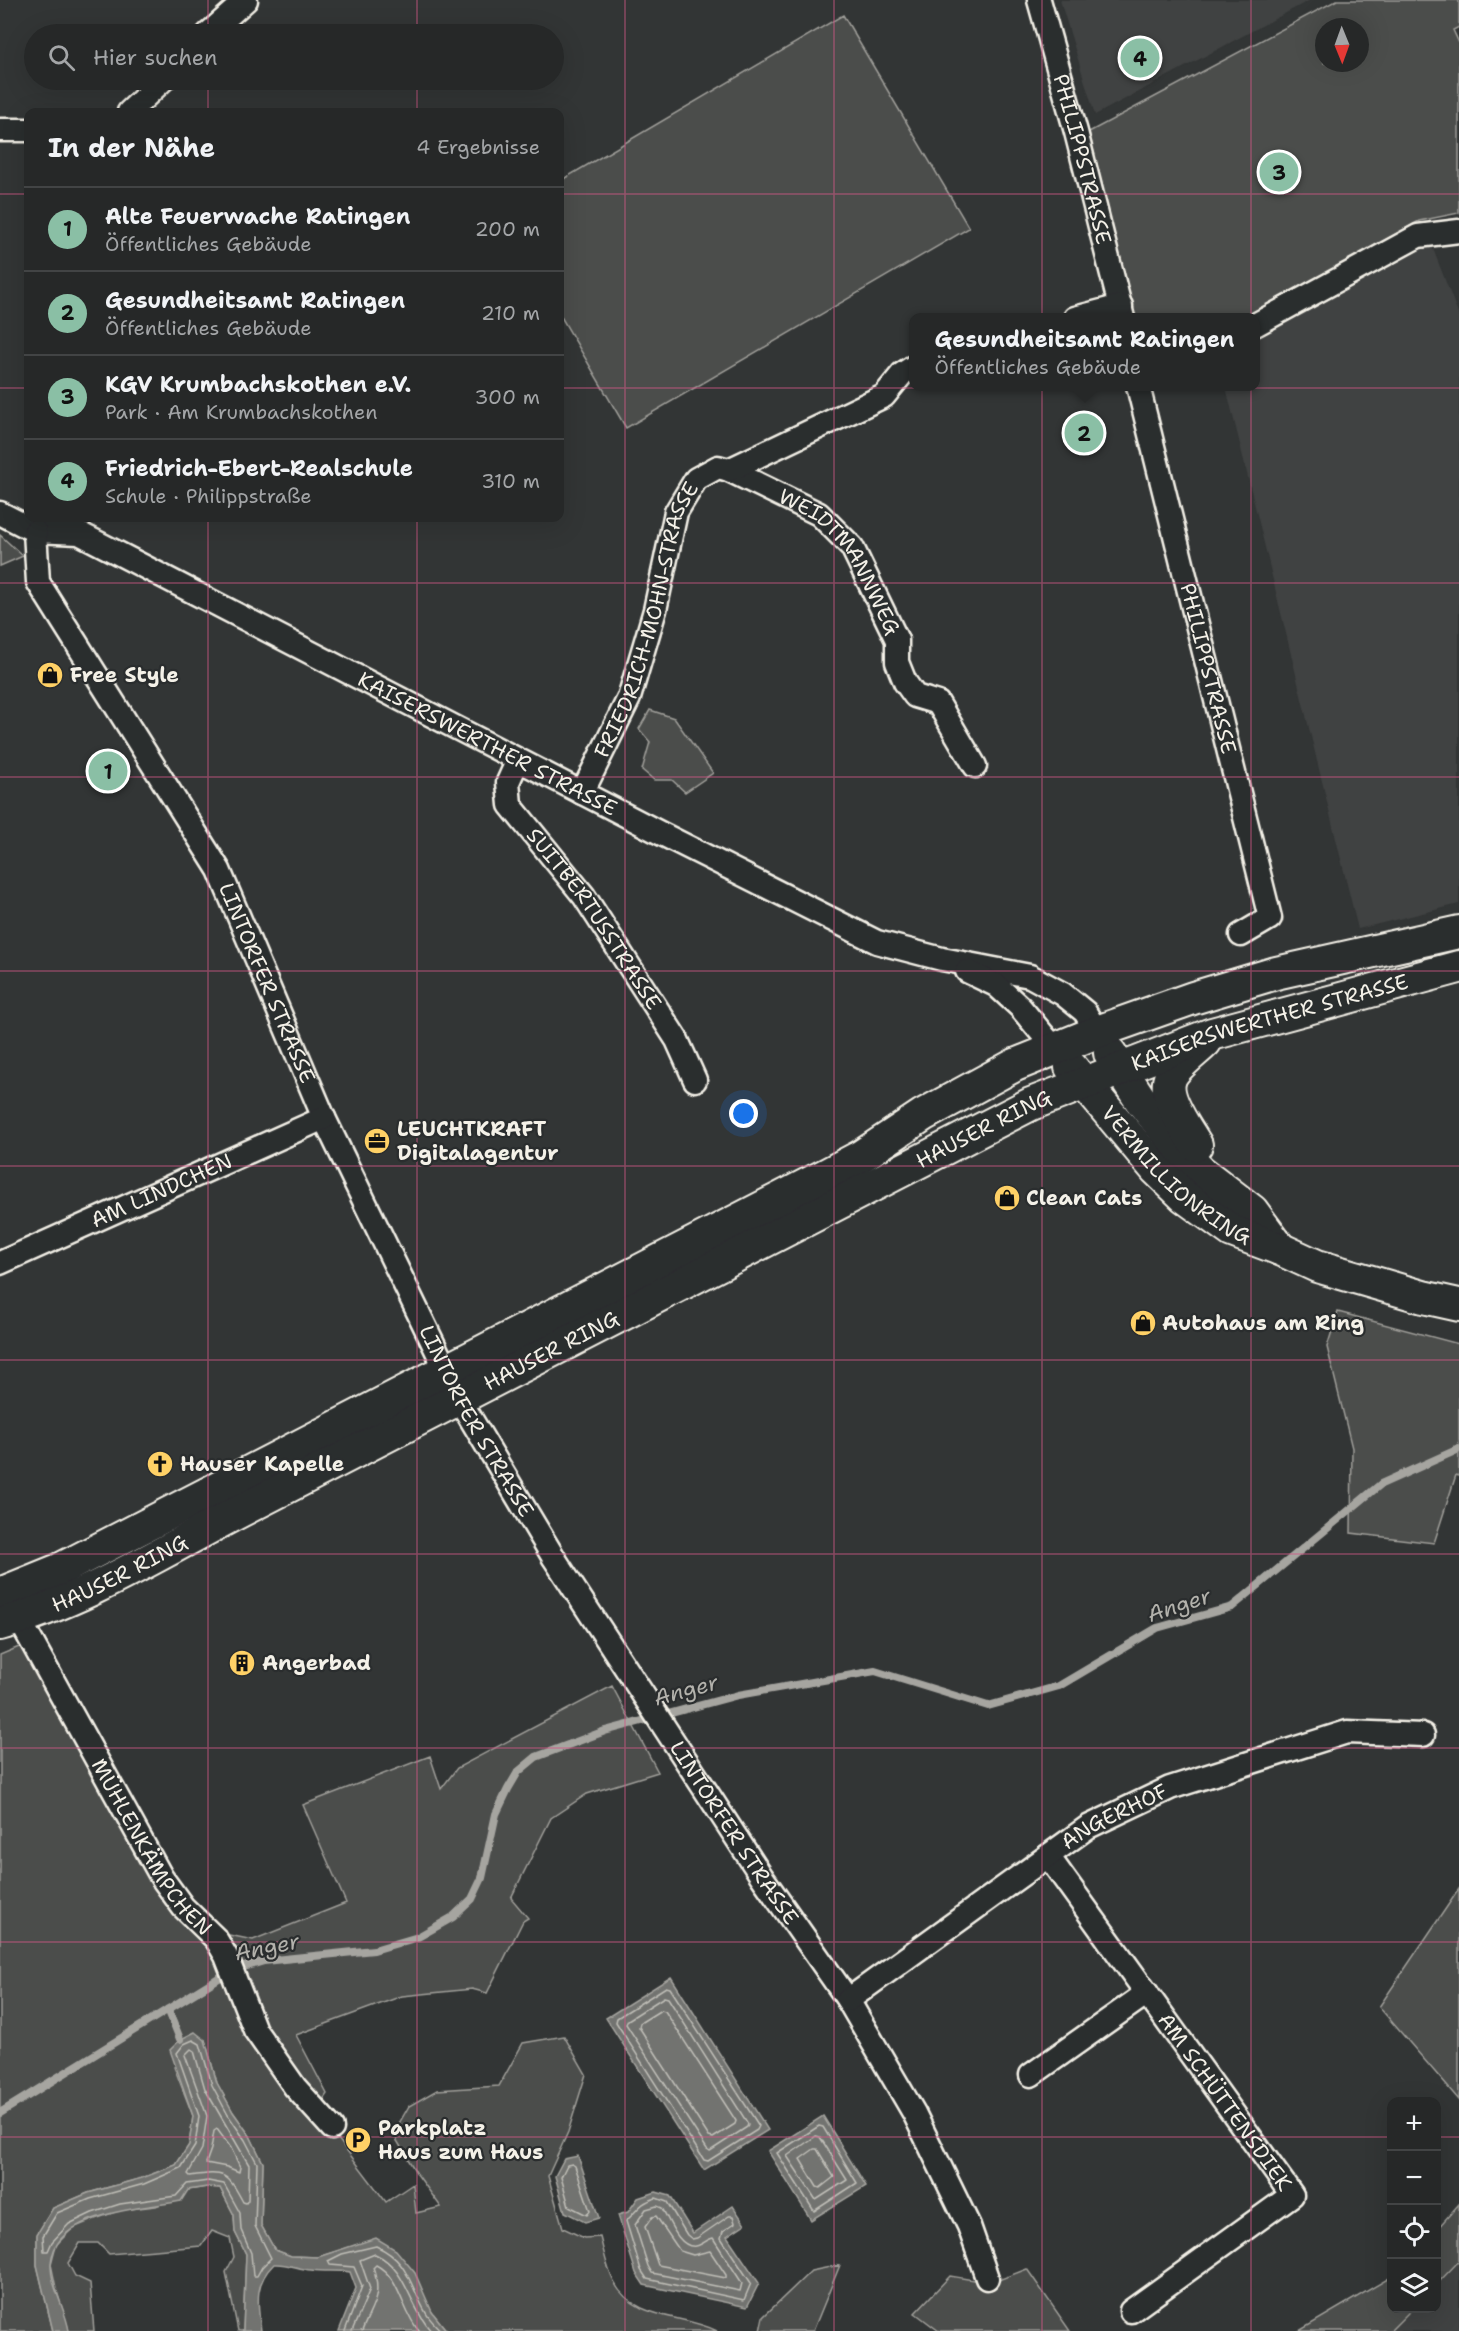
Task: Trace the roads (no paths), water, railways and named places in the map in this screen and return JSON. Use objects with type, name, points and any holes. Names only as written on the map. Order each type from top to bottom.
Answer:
[{"type":"main road","name":"KAISERSWERTHER STRASSE","points":[[1055,1049],[1193,998],[1276,973],[1459,932]]},
{"type":"main road","name":"KAISERSWERTHER STRASSE","points":[[1084,1083],[1212,1034],[1451,969]]},
{"type":"main road","name":"VERMILLIONRING","points":[[1097,1032],[1120,1070],[1181,1151],[1200,1171],[1252,1210],[1280,1249]]},
{"type":"main road","name":"VERMILLIONRING","points":[[1212,1034],[1170,1076],[1169,1098],[1217,1182]]},
{"type":"main road","name":"VERMILLIONRING","points":[[1055,1049],[1156,1169],[1185,1197],[1232,1231],[1317,1266],[1423,1297],[1459,1305]]},
{"type":"main road","name":"HAUSER RING","points":[[5,1601],[59,1570],[824,1176],[860,1157],[923,1115],[1015,1065],[1055,1049]]},
{"type":"main road","name":"HAUSER RING","points":[[5,1601],[72,1596],[138,1565],[1031,1104],[1084,1083]]},
{"type":"street","points":[[219,24],[246,0]]},
{"type":"street","name":"PHILIPPSTRASSE","points":[[1039,0],[1076,132],[1122,312]]},
{"type":"street","points":[[133,108],[152,90]]},
{"type":"street","points":[[0,130],[24,130]]},
{"type":"street","points":[[1260,322],[1418,236],[1459,231]]},
{"type":"street","name":"FRIEDRICH-MOHN-STRASSE","points":[[582,793],[629,698],[655,610],[676,512],[696,479],[718,467],[729,471],[884,396],[902,374],[909,370]]},
{"type":"street","name":"PHILIPPSTRASSE","points":[[1140,391],[1270,918],[1241,935]]},
{"type":"street","name":"WEIDTMANNWEG","points":[[729,471],[819,514],[852,547],[897,640],[897,662],[905,682],[915,696],[938,703],[975,766]]},
{"type":"street","points":[[0,513],[35,531]]},
{"type":"street","name":"KAISERSWERTHER STRASSE","points":[[35,531],[79,532],[582,793],[877,942],[942,959],[1030,976],[1063,994],[1085,1012],[1097,1032]]},
{"type":"street","name":"LINTORFER STRASSE","points":[[35,531],[38,582],[219,870],[324,1118],[460,1399],[554,1558],[646,1701],[762,1877],[848,2000],[914,2113],[969,2226],[987,2278]]},
{"type":"street","name":"SUITBERTUSSTRASSE","points":[[518,760],[508,782],[510,805],[584,896],[677,1040],[695,1080]]},
{"type":"street","name":"KAISERSWERTHER STRASSE","points":[[942,959],[996,985],[1020,1007],[1055,1049]]},
{"type":"street","name":"AM LINDCHEN","points":[[0,1263],[324,1118]]},
{"type":"street","name":"MÜHLENKÄMPCHEN","points":[[5,1601],[162,1878],[183,1907],[216,1939],[226,1956],[255,2030],[295,2087],[332,2128]]},
{"type":"street","name":"ANGERHOF","points":[[848,2000],[1088,1827],[1170,1788],[1347,1732],[1423,1735]]},
{"type":"street","name":"AM SCHÜTTENSDIEK","points":[[1048,1856],[1292,2195],[1131,2311]]},
{"type":"street","name":"AM SCHÜTTENSDIEK","points":[[1032,2075],[1147,1993]]},
{"type":"water","points":[[671,1977],[768,2130],[704,2170],[606,2018]]},
{"type":"water","points":[[195,2032],[205,2040],[217,2083],[250,2136],[263,2163],[261,2225],[275,2250],[291,2256],[318,2257],[376,2238],[396,2250],[415,2273],[432,2312],[447,2331],[339,2331],[356,2288],[350,2272],[316,2271],[274,2264],[263,2279],[258,2295],[261,2331],[243,2331],[246,2254],[235,2232],[234,2215],[220,2188],[207,2187],[188,2190],[181,2201],[103,2215],[68,2232],[56,2246],[51,2272],[69,2331],[53,2331],[37,2265],[37,2234],[53,2208],[88,2193],[142,2178],[176,2165],[189,2145],[193,2116],[170,2050],[181,2039]]},
{"type":"water","points":[[823,2116],[866,2186],[811,2220],[768,2151]]},
{"type":"water","points":[[578,2156],[599,2218],[585,2222],[565,2212],[555,2176],[564,2159]]},
{"type":"water","points":[[656,2192],[670,2196],[693,2233],[733,2206],[745,2224],[727,2236],[759,2283],[747,2307],[644,2285],[636,2273],[618,2215],[628,2212],[638,2198]]},
{"type":"waterway","name":"Anger","points":[[0,2113],[230,1971],[264,1961],[374,1950],[418,1937],[453,1917],[472,1899],[482,1878],[496,1814],[508,1789],[518,1772],[536,1757],[605,1731],[738,1695],[875,1671],[988,1706],[1059,1686],[1157,1628],[1232,1607],[1381,1484],[1459,1449]]},
{"type":"waterway","points":[[168,2009],[180,2039]]},
{"type":"place","name":"Friedrich-Ebert-Realschule","points":[[1140,58]]},
{"type":"place","name":"KGV Krumbachskothen e.V.","points":[[1279,172]]},
{"type":"place","name":"Gesundheitsamt Ratingen","points":[[1084,433]]},
{"type":"place","name":"Free Style","points":[[50,675]]},
{"type":"place","name":"Alte Feuerwache Ratingen","points":[[108,771]]},
{"type":"place","name":"LEUCHTKRAFT Digitalagentur","points":[[377,1141]]},
{"type":"place","name":"Clean Cats","points":[[1007,1198]]},
{"type":"place","name":"Autohaus am Ring","points":[[1143,1323]]},
{"type":"place","name":"Hauser Kapelle","points":[[160,1464]]},
{"type":"place","name":"Angerbad","points":[[242,1663]]},
{"type":"place","name":"Parkplatz Haus zum Haus","points":[[358,2140]]}]
